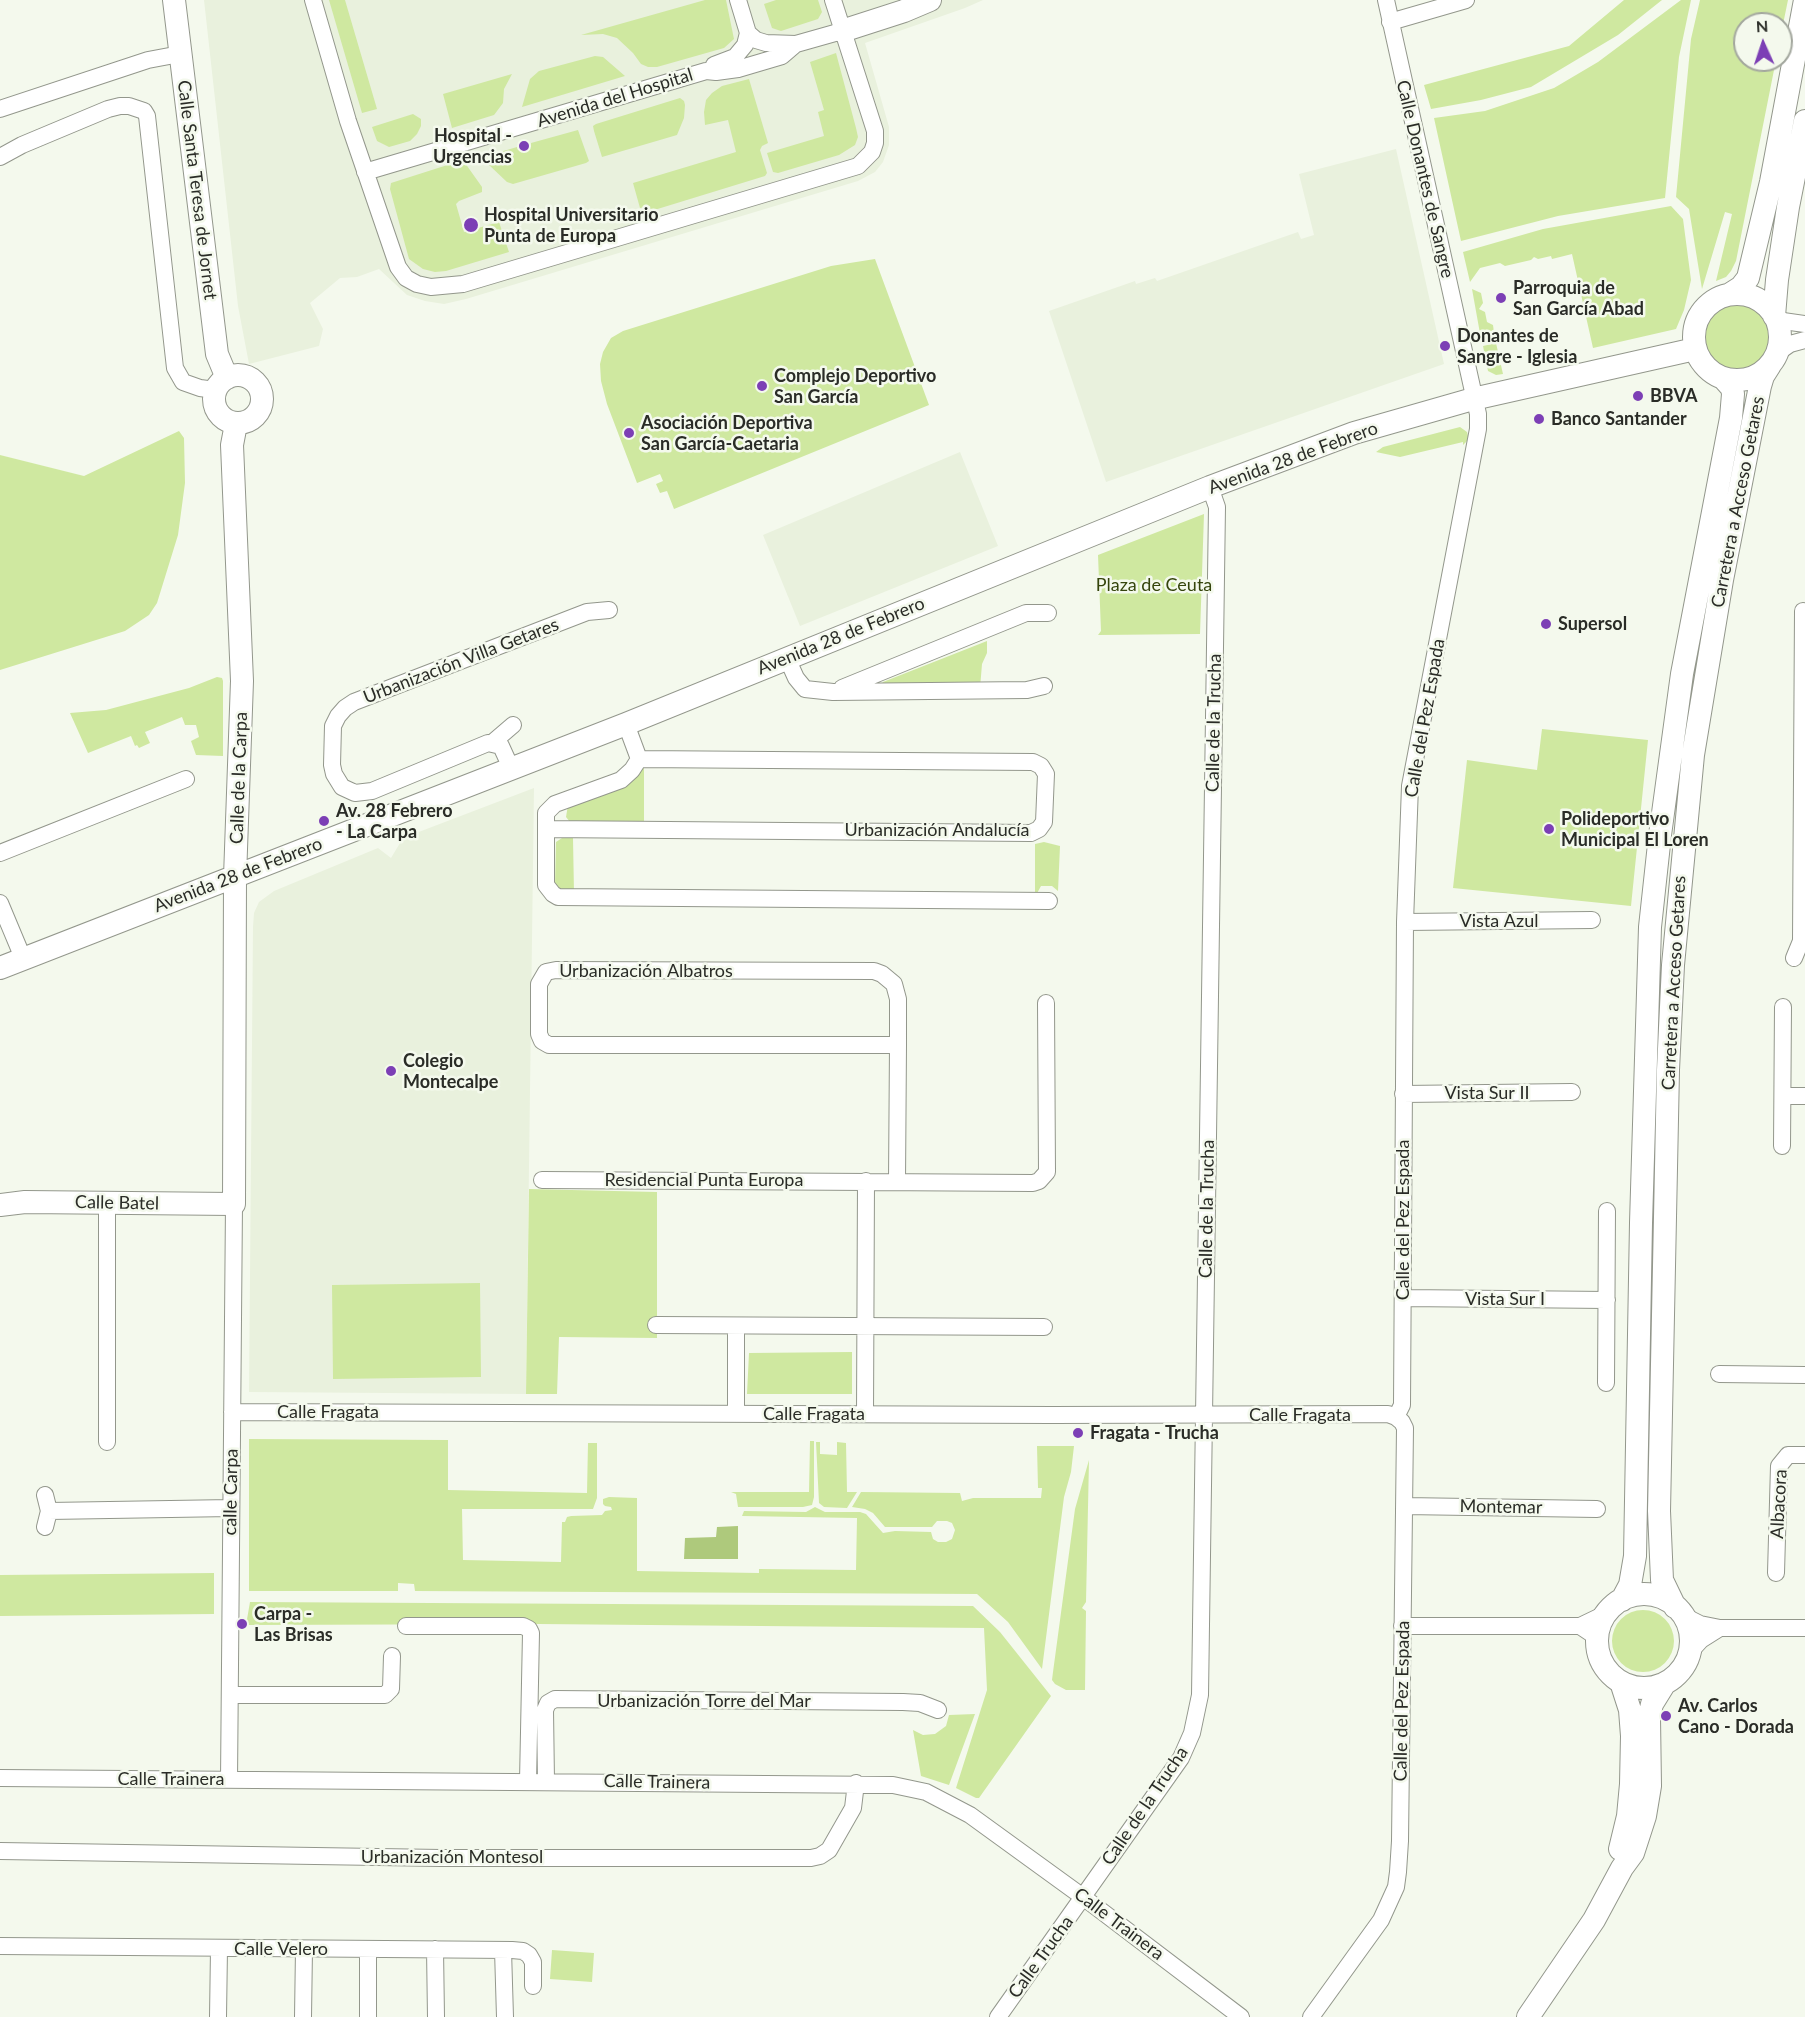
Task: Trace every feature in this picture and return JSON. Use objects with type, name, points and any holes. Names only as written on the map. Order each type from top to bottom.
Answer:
[{"type":"street","name":"Calle Santa Teresa de Jornet","points":[[174,0],[221,384]]},
{"type":"street","points":[[313,0],[391,250],[398,267],[406,278],[417,285],[431,287],[447,287],[486,277],[858,166],[872,152],[875,131],[833,0]]},
{"type":"street","points":[[706,71],[709,67],[735,57],[745,45],[748,33],[738,0]]},
{"type":"street","name":"Avenida del Hospital","points":[[365,172],[706,71],[738,69],[782,56],[796,44],[895,14],[930,0]]},
{"type":"street","name":"Calle Donantes de Sangre","points":[[1386,0],[1466,358],[1473,399]]},
{"type":"street","points":[[1390,22],[1466,0]]},
{"type":"street","points":[[1805,0],[1771,182],[1748,278],[1742,287],[1715,300],[1704,310],[1695,328],[1695,349],[1706,367],[1723,378],[1733,380],[1753,377],[1790,344],[1805,340]]},
{"type":"street","points":[[748,33],[756,40],[766,43],[796,44]]},
{"type":"street","points":[[0,109],[148,60],[180,54]]},
{"type":"street","points":[[0,157],[22,145],[108,109],[129,106],[144,111],[147,117],[176,368],[183,382],[200,388],[221,384]]},
{"type":"street","points":[[1774,359],[1780,336],[1775,318],[1777,280],[1786,217],[1805,121]]},
{"type":"street","points":[[1730,294],[1741,294],[1760,301],[1775,318],[1805,324]]},
{"type":"street","name":"Avenida 28 de Febrero","points":[[0,968],[626,724],[1210,487],[1354,434],[1473,399],[1695,349]]},
{"type":"street","name":"Carretera a Acceso Getares","points":[[1679,1611],[1662,1580],[1659,1511],[1668,1070],[1680,867],[1693,755],[1722,580],[1760,386],[1763,376],[1774,359]]},
{"type":"street","points":[[234,375],[250,378],[260,390],[261,406],[252,419],[236,424],[222,418],[217,412],[213,397],[221,384],[234,375]]},
{"type":"street","name":"Carretera a Acceso Getares","points":[[1614,1607],[1630,1585],[1635,1556],[1641,1214],[1650,927],[1682,674],[1731,418],[1732,388],[1723,378]]},
{"type":"street","name":"Calle del Pez Espada","points":[[1311,2017],[1381,1920],[1396,1887],[1400,1841],[1405,1428],[1396,1417],[1402,1405],[1405,921],[1410,786],[1478,429],[1478,414],[1473,399]]},
{"type":"street","name":"Calle de la Carpa","points":[[234,1204],[235,877],[242,681],[232,445],[236,424]]},
{"type":"street","name":"Calle de la Trucha","points":[[1083,1897],[1181,1758],[1192,1733],[1200,1695],[1216,507],[1210,487]]},
{"type":"street","name":"Urbanización Villa Getares","points":[[513,725],[492,743],[364,794],[342,787],[332,765],[333,726],[345,708],[354,702],[587,612],[609,610]]},
{"type":"street","points":[[1794,958],[1801,941],[1804,752],[1803,611]]},
{"type":"street","points":[[832,692],[1026,613],[1048,613]]},
{"type":"street","points":[[787,658],[796,678],[805,689],[832,692],[1027,690],[1044,686]]},
{"type":"street","points":[[626,724],[639,759],[632,770],[621,780],[555,804],[546,813],[546,885],[553,894],[564,898],[1049,901]]},
{"type":"street","points":[[492,743],[501,746],[512,768]]},
{"type":"street","name":"Urbanización Andalucía","points":[[546,829],[1031,833],[1039,829],[1044,822],[1046,774],[1041,766],[1033,762],[639,759]]},
{"type":"street","points":[[0,854],[186,779]]},
{"type":"street","points":[[0,903],[23,958]]},
{"type":"street","name":"Vista Azul","points":[[1405,921],[1592,920]]},
{"type":"street","name":"Urbanización Albatros","points":[[897,1181],[898,1045],[897,992],[888,978],[874,972],[555,970],[546,972],[539,984],[539,1034],[542,1041],[549,1045],[898,1045]]},
{"type":"street","name":"Residencial Punta Europa","points":[[542,1180],[897,1181],[1027,1184],[1039,1181],[1047,1172],[1046,1003]]},
{"type":"street","points":[[1782,1146],[1784,1007]]},
{"type":"street","name":"Vista Sur II","points":[[1403,1094],[1572,1092]]},
{"type":"street","points":[[1783,1095],[1805,1096]]},
{"type":"street","points":[[865,1414],[866,1181]]},
{"type":"street","name":"Calle Batel","points":[[0,1205],[26,1202],[234,1204]]},
{"type":"street","points":[[107,1204],[107,1442]]},
{"type":"street","name":"calle Carpa","points":[[229,1780],[234,1204]]},
{"type":"street","points":[[1606,1383],[1607,1211]]},
{"type":"street","name":"Vista Sur I","points":[[1404,1298],[1606,1300]]},
{"type":"street","points":[[657,1325],[1044,1328]]},
{"type":"street","points":[[736,1327],[736,1414]]},
{"type":"street","points":[[1719,1374],[1805,1375]]},
{"type":"street","name":"Calle Fragata","points":[[232,1412],[1388,1414],[1396,1417]]},
{"type":"street","name":"Albacora","points":[[1776,1573],[1779,1466],[1788,1455],[1805,1455]]},
{"type":"street","name":"Montemar","points":[[1405,1506],[1597,1509]]},
{"type":"street","points":[[47,1511],[231,1509]]},
{"type":"street","points":[[1402,1626],[1580,1626],[1644,1594],[1666,1600],[1700,1624],[1720,1628],[1805,1628]]},
{"type":"street","points":[[1614,1607],[1598,1629],[1597,1641],[1600,1657],[1605,1667],[1621,1682],[1643,1688],[1665,1683]]},
{"type":"street","points":[[1679,1611],[1690,1636],[1689,1653]]},
{"type":"street","points":[[406,1626],[523,1626],[529,1629],[531,1633],[528,1781]]},
{"type":"street","points":[[1580,1626],[1597,1641]]},
{"type":"street","points":[[1528,2017],[1594,1920],[1622,1868],[1633,1853],[1645,1816],[1650,1786],[1649,1718],[1652,1704],[1665,1683],[1682,1668],[1689,1653],[1701,1640],[1720,1628]]},
{"type":"street","points":[[230,1695],[385,1695],[392,1689],[392,1656]]},
{"type":"street","points":[[1621,1682],[1630,1710],[1632,1736],[1628,1816],[1620,1852],[1622,1868]]},
{"type":"street","name":"Urbanización Torre del Mar","points":[[546,1780],[545,1710],[548,1703],[555,1700],[903,1702],[920,1703],[938,1710]]},
{"type":"street","name":"Calle Trainera","points":[[0,1778],[546,1780],[892,1785],[926,1792],[970,1815],[1083,1897],[1240,2017]]},
{"type":"street","name":"Urbanización Montesol","points":[[0,1851],[441,1858],[811,1858],[820,1856],[829,1850],[853,1808],[856,1783]]},
{"type":"street","name":"Calle Trucha","points":[[998,2017],[1083,1897]]},
{"type":"street","name":"Calle Velero","points":[[0,1946],[523,1951],[533,1962],[533,1986]]},
{"type":"street","points":[[218,2017],[219,1949]]},
{"type":"street","points":[[303,1949],[303,2017]]},
{"type":"street","points":[[368,1949],[368,2017]]},
{"type":"street","points":[[435,1949],[436,2017]]},
{"type":"street","points":[[503,1950],[505,2017]]},
{"type":"shaded area","name":"Hospital Universitario Punta de Europa","points":[[204,0],[983,0],[865,43],[889,127],[889,145],[883,162],[875,172],[858,181],[444,304],[407,295],[379,269],[357,277],[340,278],[310,303],[323,329],[319,346],[249,364],[238,306]]},
{"type":"shaded area","points":[[1396,149],[1444,364],[1106,482],[1049,311],[1135,281],[1136,284],[1155,278],[1157,281],[1298,232],[1301,239],[1314,235],[1299,174]]},
{"type":"shaded area","points":[[960,452],[998,546],[800,626],[763,535]]},
{"type":"shaded area","name":"Colegio Montecalpe","points":[[534,788],[526,1394],[249,1392],[253,927],[254,913],[259,902],[274,891],[378,848],[391,858],[403,838]]},
{"type":"shaded area","points":[[738,1526],[738,1559],[684,1559],[685,1538],[716,1537],[717,1527]]},
{"type":"green space","points":[[329,0],[345,0],[377,109],[362,113]]},
{"type":"green space","points":[[705,0],[726,0],[734,39],[724,48],[657,67],[648,67],[641,64],[617,38],[603,34],[581,35]]},
{"type":"green space","points":[[776,0],[818,0],[822,12],[818,19],[781,31],[772,28],[764,4]]},
{"type":"green space","points":[[1624,0],[1662,0],[1618,35],[1531,87],[1481,100],[1431,109],[1424,85],[1569,46]]},
{"type":"green space","points":[[1681,0],[1691,0],[1679,57],[1665,198],[1558,216],[1461,241],[1434,118],[1485,111],[1554,88],[1598,62]]},
{"type":"green space","points":[[1700,0],[1788,0],[1786,12],[1733,12],[1733,72],[1774,72],[1736,261],[1726,277],[1716,281],[1732,214],[1725,212],[1702,289],[1689,209],[1676,197],[1691,39]]},
{"type":"green space","points":[[836,53],[858,137],[855,145],[839,155],[778,173],[773,172],[767,153],[824,136],[818,112],[824,110],[810,62]]},
{"type":"green space","points":[[595,56],[603,57],[625,76],[522,107],[530,79],[539,71]]},
{"type":"green space","points":[[512,74],[504,89],[503,103],[494,115],[452,128],[443,94]]},
{"type":"green space","points":[[749,79],[768,143],[760,150],[767,173],[765,176],[651,211],[650,206],[640,208],[633,183],[736,152],[728,120],[705,125],[706,100],[722,86]]},
{"type":"green space","points":[[680,98],[685,105],[684,118],[677,135],[602,157],[593,126]]},
{"type":"green space","points":[[413,114],[421,119],[421,126],[410,141],[389,147],[377,141],[372,127]]},
{"type":"green space","points":[[578,130],[589,161],[586,163],[513,184],[507,182],[488,164],[487,158],[490,155],[517,147],[518,150],[531,147],[531,143]]},
{"type":"green space","points":[[460,161],[465,163],[482,187],[482,192],[456,204],[464,232],[499,222],[509,252],[446,271],[435,272],[423,269],[409,259],[390,189],[391,183]]},
{"type":"green space","points":[[1671,206],[1683,219],[1691,280],[1684,310],[1676,329],[1593,348],[1572,254],[1552,259],[1551,256],[1538,259],[1534,257],[1531,260],[1505,266],[1500,263],[1480,268],[1470,282],[1463,252],[1543,229]]},
{"type":"green space","name":"Complejo Deportivo San García","points":[[875,259],[929,405],[674,509],[667,491],[660,493],[656,484],[663,481],[660,474],[637,483],[607,404],[601,381],[600,364],[603,352],[611,338],[623,331],[831,266]]},
{"type":"green space","points":[[1472,289],[1481,293],[1483,303],[1479,309],[1485,312],[1487,322],[1493,325],[1495,340],[1484,342],[1481,339]]},
{"type":"green space","points":[[1737,305],[1750,308],[1760,315],[1767,325],[1770,338],[1767,351],[1760,361],[1750,368],[1737,371],[1724,368],[1714,361],[1707,351],[1704,338],[1707,325],[1714,315],[1724,308]]},
{"type":"green space","points":[[1496,343],[1503,374],[1496,375],[1488,371],[1483,346]]},
{"type":"green space","points":[[1460,427],[1467,432],[1468,436],[1468,440],[1463,445],[1463,442],[1400,457],[1376,452],[1383,447]]},
{"type":"green space","points":[[179,431],[184,438],[185,483],[178,535],[157,603],[149,615],[125,631],[0,670],[0,455],[84,476]]},
{"type":"green space","name":"Plaza de Ceuta","points":[[1204,514],[1200,634],[1098,635],[1101,631],[1098,555]]},
{"type":"green space","points":[[987,641],[980,688],[881,685],[883,682]]},
{"type":"green space","points":[[217,677],[222,678],[223,681],[223,756],[196,755],[191,741],[199,737],[196,725],[185,725],[182,717],[145,732],[150,743],[139,748],[135,746],[131,736],[88,753],[70,713],[106,710],[189,688]]},
{"type":"green space","name":"Polideportivo Municipal El Loren","points":[[1542,729],[1648,740],[1631,906],[1453,888],[1467,760],[1537,770]]},
{"type":"green space","points":[[644,768],[644,824],[570,822],[566,817],[568,805]]},
{"type":"green space","points":[[562,838],[573,838],[574,893],[563,893],[555,885],[556,842]]},
{"type":"green space","points":[[1044,842],[1060,846],[1058,891],[1052,886],[1041,886],[1035,897],[1035,844]]},
{"type":"green space","points":[[529,1189],[657,1192],[657,1338],[559,1337],[557,1394],[526,1394]]},
{"type":"green space","points":[[480,1283],[481,1377],[333,1379],[332,1285]]},
{"type":"green space","points":[[852,1352],[852,1394],[747,1394],[749,1353]]},
{"type":"green space","points":[[249,1439],[448,1440],[448,1490],[587,1493],[588,1443],[597,1443],[597,1498],[593,1509],[462,1509],[463,1560],[561,1562],[562,1522],[565,1522],[567,1517],[602,1515],[605,1511],[612,1510],[611,1507],[603,1504],[603,1499],[609,1497],[637,1498],[637,1571],[759,1573],[759,1569],[856,1570],[857,1518],[742,1516],[744,1511],[806,1512],[815,1507],[825,1512],[860,1512],[866,1514],[883,1533],[931,1532],[933,1539],[946,1542],[952,1539],[955,1530],[952,1523],[947,1521],[937,1521],[932,1527],[885,1527],[873,1513],[852,1507],[861,1492],[960,1493],[962,1501],[973,1498],[1041,1498],[1042,1488],[1038,1488],[1037,1446],[1074,1446],[1071,1472],[1064,1497],[1042,1669],[1008,1622],[977,1594],[415,1591],[414,1584],[398,1583],[398,1591],[249,1591]]},
{"type":"green space","points":[[810,1441],[814,1441],[812,1505],[738,1507],[736,1494],[731,1492],[809,1492]]},
{"type":"green space","points":[[816,1442],[820,1442],[820,1454],[837,1455],[837,1442],[846,1443],[847,1492],[857,1492],[847,1508],[824,1507],[819,1503]]},
{"type":"green space","points":[[1089,1460],[1086,1602],[1082,1608],[1086,1611],[1085,1690],[1066,1690],[1052,1680],[1075,1509]]},
{"type":"green space","points":[[214,1573],[214,1614],[0,1616],[0,1575]]},
{"type":"green space","points":[[250,1602],[973,1606],[1000,1632],[1051,1696],[979,1798],[976,1798],[956,1788],[987,1690],[984,1628],[538,1624],[246,1625]]},
{"type":"green space","points":[[1637,1610],[1649,1610],[1665,1619],[1672,1629],[1674,1641],[1672,1653],[1665,1663],[1649,1672],[1637,1672],[1626,1667],[1617,1658],[1612,1647],[1612,1635],[1617,1624],[1626,1615]]},
{"type":"green space","points":[[975,1714],[949,1785],[921,1776],[913,1730],[923,1735],[935,1734],[946,1726],[949,1715]]},
{"type":"green space","points":[[552,1950],[594,1953],[592,1982],[550,1979]]},
{"type":"place","name":"Hospital - Urgencias","points":[[524,146]]},
{"type":"place","name":"Hospital Universitario Punta de Europa","points":[[471,225]]},
{"type":"place","name":"Parroquia de San García Abad","points":[[1501,298]]},
{"type":"place","name":"Donantes de Sangre - Iglesia","points":[[1445,346]]},
{"type":"place","name":"Complejo Deportivo San García","points":[[762,386]]},
{"type":"place","name":"BBVA","points":[[1638,396]]},
{"type":"place","name":"Banco Santander","points":[[1539,419]]},
{"type":"place","name":"Asociación Deportiva San García-Caetaria","points":[[629,433]]},
{"type":"place","name":"Supersol","points":[[1546,624]]},
{"type":"place","name":"Av. 28 Febrero - La Carpa","points":[[324,821]]},
{"type":"place","name":"Polideportivo Municipal El Loren","points":[[1549,829]]},
{"type":"place","name":"Colegio Montecalpe","points":[[391,1071]]},
{"type":"place","name":"Fragata - Trucha","points":[[1078,1433]]},
{"type":"place","name":"Carpa - Las Brisas","points":[[242,1624]]},
{"type":"place","name":"Av. Carlos Cano - Dorada","points":[[1666,1716]]}]
